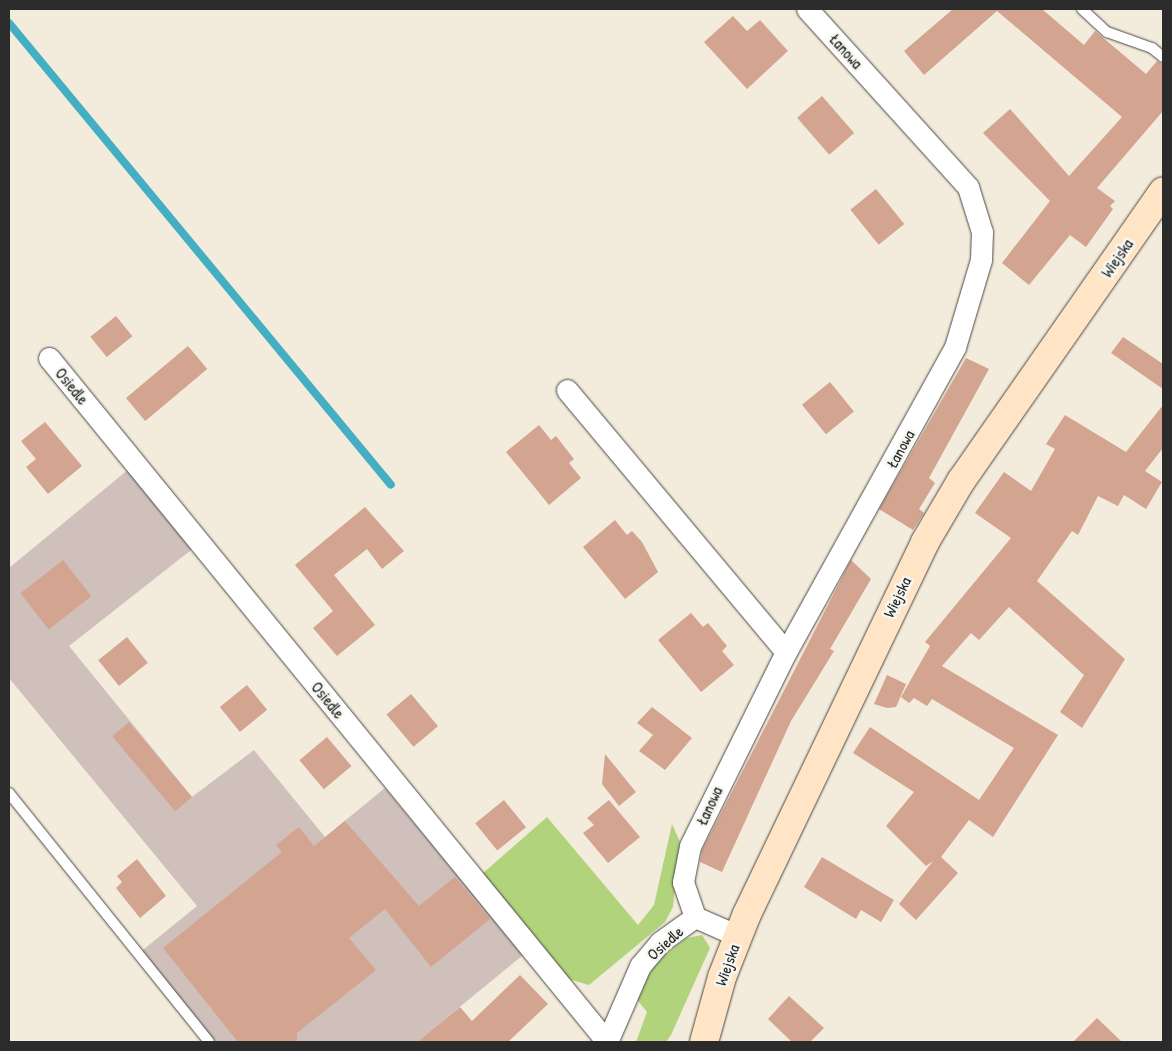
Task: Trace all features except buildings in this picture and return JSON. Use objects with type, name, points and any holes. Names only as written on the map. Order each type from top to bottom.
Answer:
[{"type":"street","name":"Łanowa","points":[[695,917],[683,882],[690,846],[786,652],[955,347],[980,263],[982,232],[968,187],[807,9]]},
{"type":"street","name":"Wiejska","points":[[704,1042],[738,936],[925,542],[961,481],[1163,191]]},
{"type":"street","name":"Osiedle","points":[[49,358],[607,1042],[640,966],[660,942],[695,917],[738,936]]},
{"type":"street","points":[[567,390],[786,652]]},
{"type":"lane","points":[[1082,9],[1107,32],[1152,48],[1163,57]]},
{"type":"lane","points":[[9,794],[209,1042]]},
{"type":"shaded area","points":[[135,464],[200,543],[69,646],[192,797],[254,750],[325,837],[385,788],[523,955],[417,1042],[209,1042],[138,954],[197,906],[9,678],[9,568]]},
{"type":"green space","points":[[547,817],[638,925],[654,905],[672,824],[680,842],[673,907],[665,922],[589,985],[569,979],[482,874]]},
{"type":"green space","points":[[702,935],[710,948],[671,1035],[666,1042],[636,1042],[647,1012],[635,997],[660,957],[687,938]]},
{"type":"waterway","points":[[9,23],[391,485]]}]
